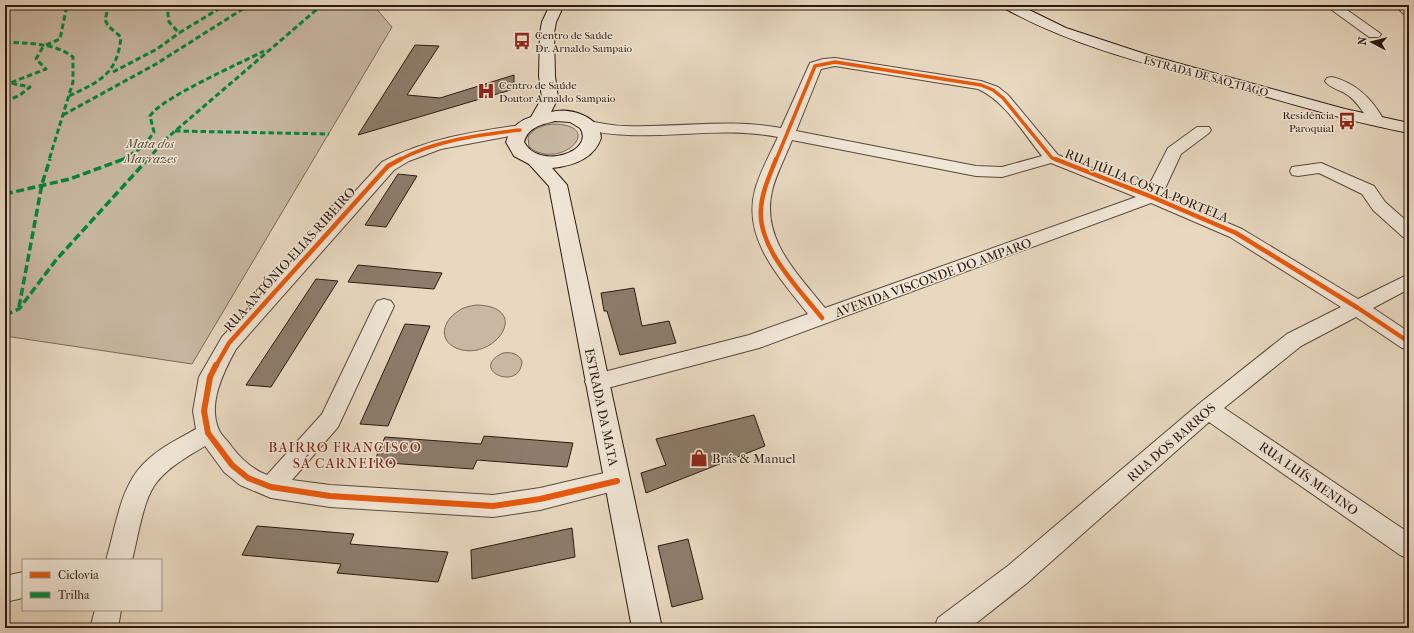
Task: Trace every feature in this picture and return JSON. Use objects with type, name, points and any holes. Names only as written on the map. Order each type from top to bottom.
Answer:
[{"type":"main road","name":"ESTRADA DE SÃO TIAGO","points":[[1009,5],[1047,26],[1110,49],[1345,115],[1409,128]]},
{"type":"main road","points":[[557,6],[549,22],[547,33],[547,76],[550,98],[539,119],[517,136],[516,148],[520,153],[536,161],[558,186],[577,156]]},
{"type":"main road","points":[[536,161],[557,162],[577,156],[586,150],[590,134],[550,98]]},
{"type":"main road","points":[[539,119],[554,116],[574,118]]},
{"type":"main road","name":"ESTRADA DA MATA","points":[[558,186],[596,382],[647,628]]},
{"type":"street","points":[[1330,5],[1374,34]]},
{"type":"street","points":[[1400,5],[1409,11]]},
{"type":"street","name":"RUA JÚLIA COSTA PORTELA","points":[[822,318],[770,250],[761,220],[761,204],[764,188],[815,66],[823,63],[842,62],[981,85],[993,90],[1003,98],[1052,158],[1152,197],[1236,233],[1358,308],[1409,342]]},
{"type":"street","points":[[1332,81],[1349,87],[1368,107],[1377,122]]},
{"type":"street","points":[[590,134],[626,131],[738,127],[786,133],[976,171],[1002,172],[1052,158]]},
{"type":"street","points":[[1152,197],[1174,151],[1203,130]]},
{"type":"street","name":"RUA ANTÓNIO ELIAS RIBEIRO","points":[[517,136],[495,134],[466,137],[414,152],[388,166],[230,343],[210,377],[204,411],[208,433],[232,464],[248,478],[271,488],[330,496],[492,506],[564,494],[617,481]]},
{"type":"street","points":[[1298,170],[1321,168],[1368,190],[1378,206],[1409,234]]},
{"type":"street","name":"AVENIDA VISCONDE DO AMPARO","points":[[596,382],[752,342],[822,318],[1152,197]]},
{"type":"street","name":"RUA DOS BARROS","points":[[948,628],[1018,574],[1208,409],[1294,340],[1358,308],[1409,280]]},
{"type":"street","points":[[271,488],[330,420],[384,306]]},
{"type":"street","name":"RUA LUÍS MENINO","points":[[1208,409],[1409,547]]},
{"type":"street","points":[[119,559],[139,493],[146,478],[161,464],[208,433]]},
{"type":"street","points":[[5,589],[22,584]]},
{"type":"street","points":[[104,628],[108,611]]},
{"type":"green space","name":"Mata dos Marrazes","points":[[5,5],[373,5],[392,27],[192,364],[5,336]]},
{"type":"green space","points":[[553,124],[569,126],[577,132],[578,138],[573,145],[565,151],[554,154],[541,153],[529,147],[528,137],[533,131],[542,126]]},
{"type":"green space","points":[[477,305],[494,308],[503,315],[505,324],[502,333],[494,342],[483,348],[470,351],[450,345],[444,330],[448,320],[459,310]]},
{"type":"green space","points":[[503,353],[514,354],[522,361],[519,371],[514,376],[506,377],[493,371],[491,366],[493,360]]},
{"type":"building","name":"Centro de Saúde Doutor Arnaldo Sampaio","points":[[415,45],[439,46],[407,95],[440,98],[514,75],[514,89],[358,135]]},
{"type":"building","points":[[398,174],[417,176],[386,227],[365,225]]},
{"type":"building","points":[[358,265],[442,273],[434,289],[348,282]]},
{"type":"building","points":[[316,279],[338,281],[271,387],[246,385]]},
{"type":"building","points":[[634,288],[642,326],[669,321],[676,343],[620,355],[607,311],[604,311],[601,293]]},
{"type":"building","points":[[405,324],[430,326],[388,426],[360,424]]},
{"type":"building","name":"Brás & Manuel","points":[[754,415],[765,446],[646,493],[641,473],[666,465],[656,439]]},
{"type":"building","points":[[484,436],[573,443],[567,467],[477,460],[473,469],[374,462],[385,437],[481,444]]},
{"type":"building","points":[[257,526],[354,534],[350,544],[448,552],[438,582],[337,573],[341,564],[242,555]]},
{"type":"building","points":[[572,528],[575,557],[472,579],[471,550]]},
{"type":"building","points":[[688,539],[703,599],[672,607],[658,546]]},
{"type":"marked path","points":[[5,9],[6,5]]},
{"type":"marked path","points":[[46,45],[60,39],[67,5]]},
{"type":"marked path","points":[[69,96],[99,81],[112,69],[117,60],[120,50],[121,37],[109,27],[105,20],[108,8],[103,5]]},
{"type":"marked path","points":[[124,5],[124,7],[133,8],[143,5]]},
{"type":"marked path","points":[[170,5],[167,7],[169,22],[179,33],[225,5]]},
{"type":"marked path","points":[[63,115],[156,64],[249,5]]},
{"type":"marked path","points":[[5,315],[19,309],[56,260],[167,138],[322,5]]},
{"type":"marked path","points":[[113,72],[157,49],[179,33]]},
{"type":"marked path","points":[[5,42],[44,45],[62,49],[73,57],[73,82],[42,184],[19,307]]},
{"type":"marked path","points":[[5,102],[20,95],[30,87],[10,83],[46,69],[36,59],[44,45]]},
{"type":"marked path","points":[[5,194],[70,179],[99,170],[125,159],[144,146],[154,132],[150,116],[153,111],[179,94],[264,51]]},
{"type":"marked path","points":[[175,131],[329,134]]},
{"type":"cycle path","points":[[822,318],[785,272],[769,246],[764,232],[760,212],[764,189],[815,66],[823,63],[835,62],[981,85],[993,90],[1003,98],[1052,158],[1152,197],[1236,233],[1358,308],[1409,342]]},
{"type":"cycle path","points":[[520,130],[469,137],[435,145],[388,166],[229,343],[210,377],[204,411],[208,433],[232,465],[248,478],[271,487],[330,496],[493,506],[540,499],[617,481]]},
{"type":"place","name":"Centro de Saúde Dr. Arnaldo Sampaio","points":[[522,41]]},
{"type":"place","name":"Centro de Saúde Doutor Arnaldo Sampaio","points":[[486,91]]},
{"type":"place","name":"Residência Paroquial","points":[[1347,121]]},
{"type":"place","name":"Brás & Manuel","points":[[699,458]]},
{"type":"district","name":"BAIRRO FRANCISCO SÁ CARNEIRO","points":[[345,456]]}]
